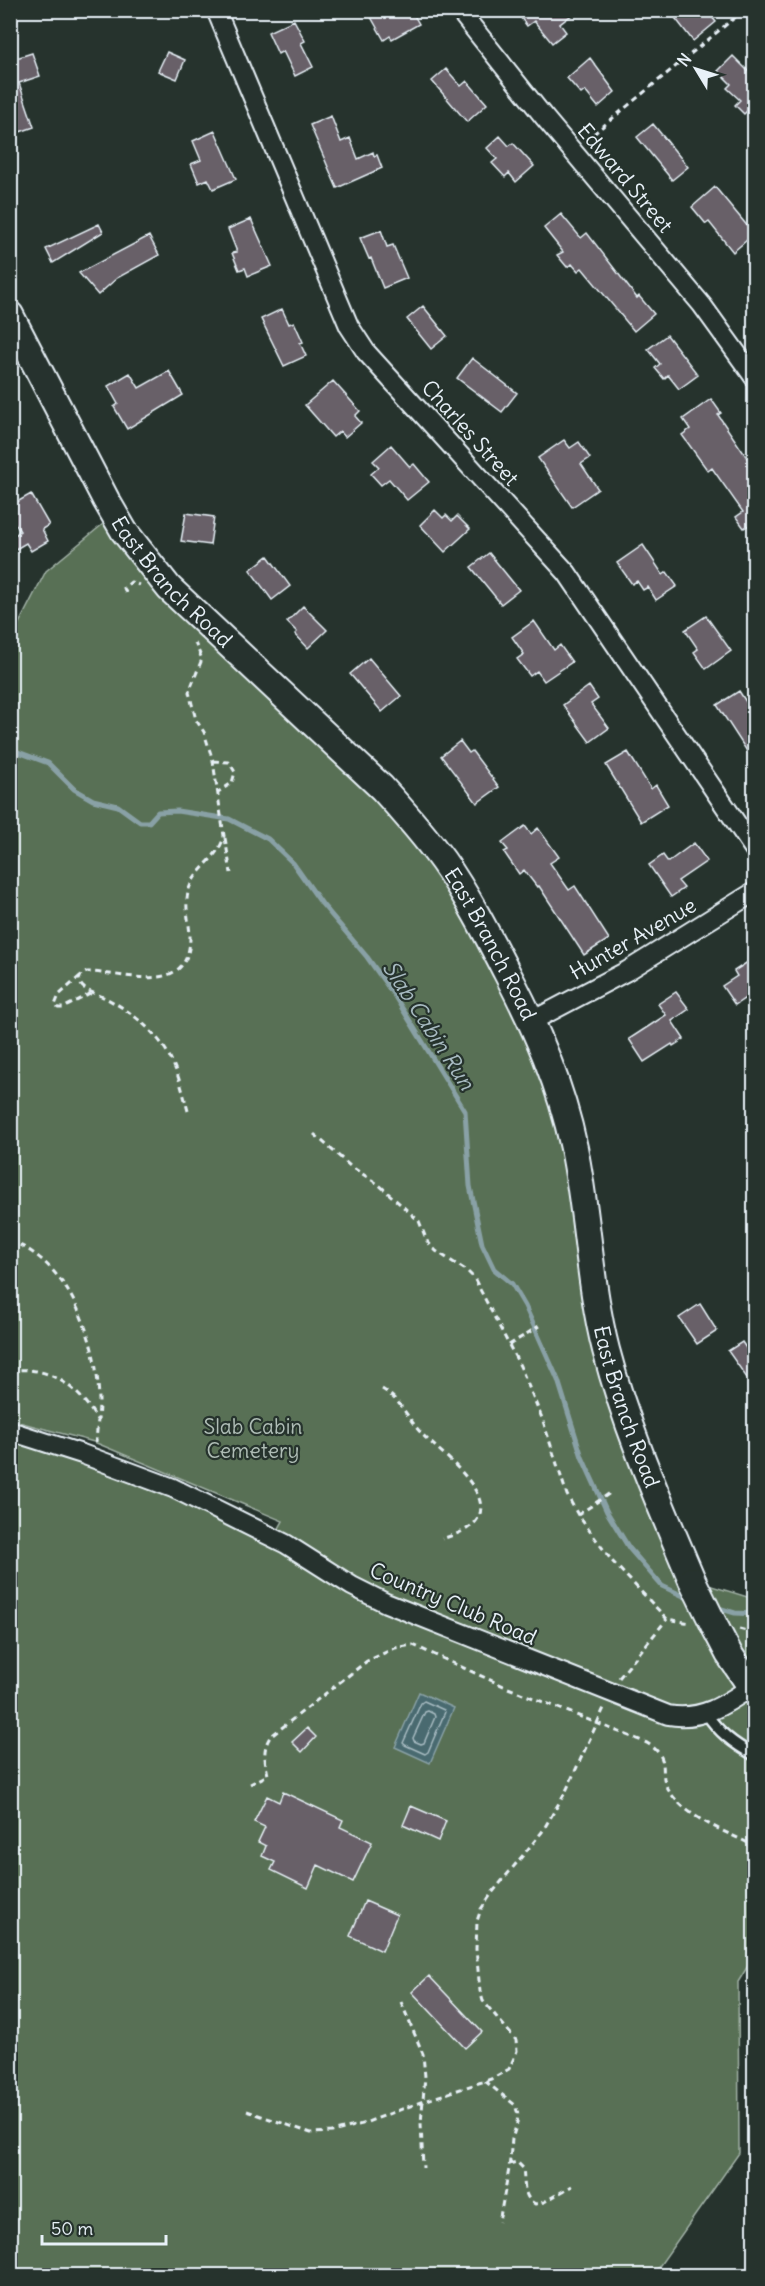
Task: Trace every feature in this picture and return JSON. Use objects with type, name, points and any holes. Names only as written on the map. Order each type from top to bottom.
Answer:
[{"type":"main road","name":"East Branch Road","points":[[10,315],[100,490],[124,531],[169,588],[382,788],[405,813],[443,861],[484,929],[532,1021],[566,1110],[575,1152],[606,1348],[627,1420],[692,1580],[729,1654],[753,1689]]},
{"type":"street","name":"Charles Street","points":[[216,10],[349,326],[366,352],[567,573],[754,849]]},
{"type":"street","name":"Edward Street","points":[[459,10],[544,117],[702,305],[754,377]]},
{"type":"street","name":"Hunter Avenue","points":[[532,1021],[627,971],[754,892]]},
{"type":"street","name":"Country Club Road","points":[[10,1431],[82,1454],[173,1488],[283,1542],[352,1586],[386,1603],[668,1715],[683,1718],[706,1713],[753,1689]]},
{"type":"lane","points":[[706,1713],[716,1729],[726,1738],[754,1755]]},
{"type":"path","points":[[580,145],[744,10]]},
{"type":"path","points":[[126,593],[124,588],[131,582],[137,583],[146,590]]},
{"type":"path","points":[[193,639],[200,650],[202,659],[189,692],[196,720],[204,732],[213,761],[231,873]]},
{"type":"path","points":[[213,761],[229,762],[236,772],[232,783],[218,792]]},
{"type":"path","points":[[94,993],[85,995],[63,1008],[56,1005],[55,1000],[59,995],[87,972],[158,979],[178,968],[186,958],[189,949],[186,898],[189,889],[194,878],[222,847],[224,836]]},
{"type":"path","points":[[81,975],[80,985],[112,1001],[156,1036],[170,1054],[188,1111]]},
{"type":"path","points":[[314,1134],[350,1166],[378,1184],[412,1215],[424,1231],[427,1241],[436,1251],[467,1270],[474,1278],[509,1344],[542,1418],[567,1495],[578,1515],[612,1561],[667,1619],[754,1632]]},
{"type":"path","points":[[10,1241],[31,1249],[47,1263],[77,1305],[87,1332],[97,1373],[98,1422],[80,1395],[52,1375],[33,1371],[10,1371]]},
{"type":"path","points":[[509,1344],[539,1326]]},
{"type":"path","points":[[382,1389],[395,1396],[421,1433],[474,1487],[481,1499],[480,1512],[475,1522],[468,1528],[442,1539]]},
{"type":"path","points":[[578,1515],[610,1493]]},
{"type":"path","points":[[247,2111],[311,2133],[332,2132],[362,2124],[485,2081],[509,2069],[517,2051],[516,2040],[483,2001],[480,1991],[476,1950],[477,1921],[481,1909],[542,1832],[566,1791],[599,1722],[610,1692],[648,1640],[667,1619]]},
{"type":"path","points":[[250,1784],[268,1775],[264,1754],[265,1745],[270,1737],[367,1661],[395,1648],[413,1645],[424,1648],[508,1688],[599,1722],[647,1743],[658,1750],[662,1758],[668,1789],[685,1809],[704,1822],[754,1846]]},
{"type":"path","points":[[401,2002],[423,2054],[425,2077],[421,2102],[423,2168]]},
{"type":"path","points":[[485,2081],[515,2105],[518,2114],[499,2222]]},
{"type":"path","points":[[509,2164],[517,2162],[523,2168],[526,2194],[529,2201],[535,2204],[544,2202],[572,2186]]},
{"type":"green space","name":"Slab Cabin Cemetery","points":[[114,515],[405,813],[552,1070],[606,1348],[692,1580],[754,1599],[754,1956],[738,1982],[739,2153],[653,2275],[11,2275],[10,1436],[82,1454],[274,1537],[283,1521],[94,1442],[11,1420],[11,708],[14,709],[10,682],[11,639],[46,571]]},
{"type":"water","points":[[419,1692],[454,1708],[430,1763],[395,1747]]},
{"type":"building","points":[[367,10],[411,10],[419,24],[392,39],[390,36],[384,40]]},
{"type":"building","points":[[515,10],[578,10],[560,24],[566,32],[552,43],[534,21],[527,26]]},
{"type":"building","points":[[669,10],[706,10],[716,22],[693,41]]},
{"type":"building","points":[[294,20],[305,41],[301,43],[313,67],[295,76],[283,51],[278,54],[268,32]]},
{"type":"building","points":[[167,52],[185,60],[177,79],[158,71]]},
{"type":"building","points":[[32,53],[40,76],[19,83],[34,127],[14,134],[10,124],[10,60]]},
{"type":"building","points":[[733,56],[754,77],[754,115],[749,109],[744,114],[735,105],[740,100],[727,88],[731,84],[718,71]]},
{"type":"building","points":[[590,58],[615,92],[598,107],[585,91],[581,94],[567,78]]},
{"type":"building","points":[[446,69],[461,86],[467,81],[487,104],[467,122],[432,81]]},
{"type":"building","points":[[331,116],[341,142],[350,138],[358,159],[373,152],[374,156],[377,155],[382,168],[337,188],[310,125]]},
{"type":"building","points":[[653,124],[688,167],[672,180],[637,137]]},
{"type":"building","points":[[215,131],[236,179],[213,189],[208,179],[199,183],[191,164],[201,160],[193,141]]},
{"type":"building","points":[[500,136],[509,146],[513,143],[534,166],[516,182],[509,173],[505,177],[492,163],[497,159],[487,148]]},
{"type":"building","points":[[715,187],[754,234],[733,252],[709,222],[706,224],[692,207]]},
{"type":"building","points":[[561,214],[581,238],[587,233],[637,298],[639,296],[654,314],[634,331],[582,268],[578,271],[572,264],[567,267],[557,255],[563,252],[544,228]]},
{"type":"building","points":[[251,219],[272,266],[248,276],[245,268],[239,270],[232,253],[237,252],[228,229]]},
{"type":"building","points":[[99,224],[103,232],[53,263],[46,249]]},
{"type":"building","points":[[381,230],[387,247],[393,245],[407,278],[383,288],[360,238]]},
{"type":"building","points":[[149,236],[159,255],[117,278],[98,295],[79,273]]},
{"type":"building","points":[[423,306],[447,336],[431,349],[407,319]]},
{"type":"building","points":[[282,309],[289,324],[294,322],[303,342],[300,343],[306,356],[284,366],[261,319]]},
{"type":"building","points":[[667,335],[698,375],[679,389],[668,375],[664,379],[655,368],[660,364],[648,349]]},
{"type":"building","points":[[472,358],[517,393],[502,412],[457,378]]},
{"type":"building","points":[[169,371],[183,395],[127,429],[114,407],[118,404],[108,386],[130,373],[139,388]]},
{"type":"building","points":[[333,381],[360,411],[355,416],[361,423],[345,437],[340,431],[333,437],[305,405]]},
{"type":"building","points":[[711,399],[721,413],[718,415],[754,468],[754,529],[751,524],[744,528],[736,517],[743,512],[712,468],[708,471],[682,435],[690,429],[683,419]]},
{"type":"building","points":[[564,440],[570,448],[579,442],[590,458],[581,464],[598,489],[572,507],[538,458]]},
{"type":"building","points":[[391,445],[410,467],[414,464],[429,482],[407,500],[389,479],[381,485],[371,474],[379,467],[373,461]]},
{"type":"building","points":[[31,494],[49,525],[42,529],[48,541],[31,551],[26,543],[16,549],[10,539],[20,531],[10,516],[10,506]]},
{"type":"building","points":[[435,510],[443,518],[446,515],[452,521],[457,516],[470,529],[445,552],[420,525]]},
{"type":"building","points":[[186,513],[214,517],[210,545],[181,541]]},
{"type":"building","points":[[643,545],[663,575],[667,572],[677,586],[656,600],[648,587],[643,590],[637,581],[632,584],[617,563]]},
{"type":"building","points":[[489,553],[519,590],[501,604],[471,567]]},
{"type":"building","points":[[268,556],[290,586],[272,600],[250,570]]},
{"type":"building","points":[[303,606],[327,630],[308,648],[287,622]]},
{"type":"building","points":[[706,616],[731,651],[706,669],[694,652],[698,649],[685,630]]},
{"type":"building","points":[[534,621],[554,650],[560,645],[572,662],[544,681],[537,671],[530,676],[517,659],[524,654],[512,637]]},
{"type":"building","points":[[369,658],[401,696],[382,712],[350,674]]},
{"type":"building","points":[[589,686],[598,699],[591,704],[609,728],[590,742],[563,705]]},
{"type":"building","points":[[739,691],[754,714],[754,762],[717,705]]},
{"type":"building","points":[[460,741],[469,753],[472,751],[499,787],[477,803],[441,756]]},
{"type":"building","points":[[628,752],[651,789],[656,785],[668,805],[641,822],[606,765]]},
{"type":"building","points":[[525,826],[531,834],[538,828],[559,857],[550,863],[569,890],[575,886],[609,939],[584,955],[539,886],[537,887],[524,870],[519,874],[504,852],[508,850],[502,843]]},
{"type":"building","points":[[694,843],[707,861],[678,881],[684,888],[671,897],[649,865],[663,855],[668,862]]},
{"type":"building","points":[[754,958],[754,992],[735,1005],[722,986],[737,976],[734,971]]},
{"type":"building","points":[[676,992],[689,1009],[672,1021],[684,1039],[644,1062],[629,1039],[666,1015],[658,1004]]},
{"type":"building","points":[[700,1304],[717,1331],[697,1344],[679,1318]]},
{"type":"building","points":[[742,1342],[754,1360],[754,1388],[728,1351]]},
{"type":"building","points":[[307,1728],[316,1737],[302,1752],[292,1742]]},
{"type":"building","points":[[283,1792],[343,1820],[340,1827],[372,1842],[353,1882],[318,1865],[308,1888],[271,1870],[275,1862],[262,1856],[266,1846],[258,1842],[265,1827],[254,1822],[267,1796],[279,1802]]},
{"type":"building","points":[[411,1806],[446,1821],[438,1841],[403,1825]]},
{"type":"building","points":[[365,1901],[397,1915],[382,1951],[350,1936]]},
{"type":"building","points":[[429,1976],[482,2032],[465,2048],[412,1992]]},
{"type":"waterway","name":"Slab Cabin Run","points":[[10,749],[48,763],[74,789],[93,800],[118,806],[140,822],[149,822],[158,812],[177,811],[229,819],[268,839],[293,863],[322,904],[367,957],[394,995],[465,1111],[470,1186],[482,1244],[494,1269],[512,1284],[525,1306],[558,1380],[582,1457],[607,1512],[629,1548],[662,1586],[692,1600]]},
{"type":"waterway","name":"Slab Cabin Run","points":[[715,1607],[735,1613],[754,1614]]}]
